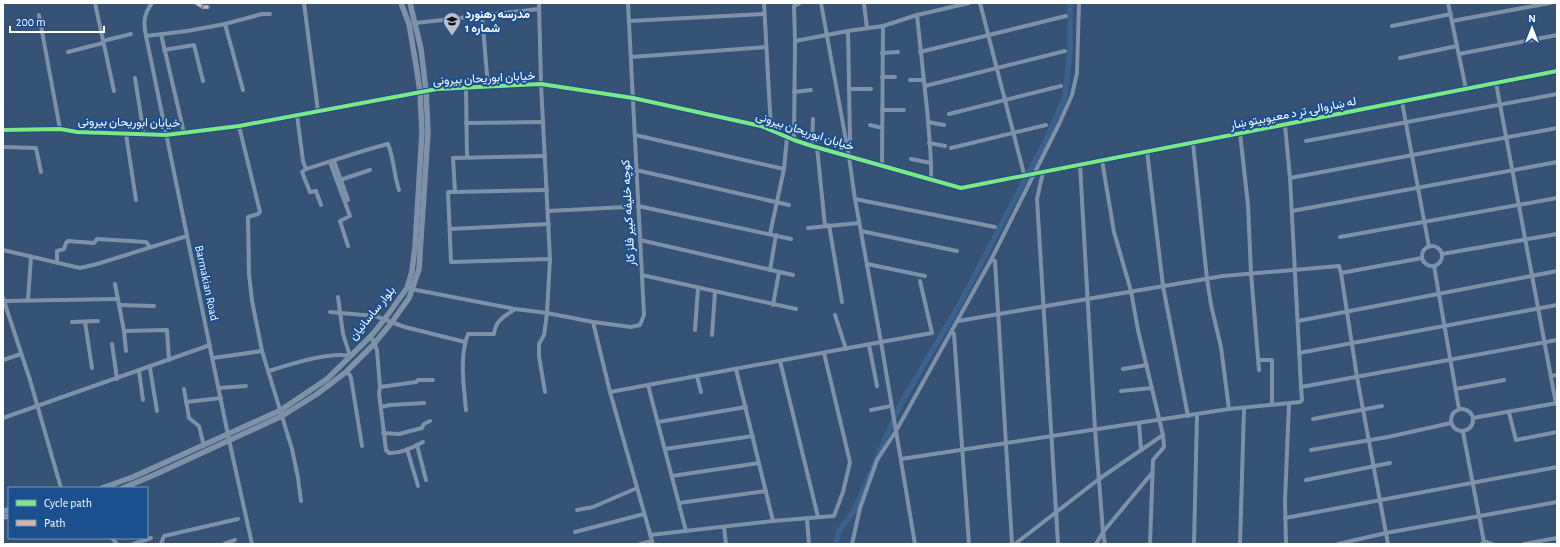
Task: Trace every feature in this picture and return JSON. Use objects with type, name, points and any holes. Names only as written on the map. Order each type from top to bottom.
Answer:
[{"type":"highway","name":"بلوار ساسانیان","points":[[125,487],[154,475],[282,413],[317,394],[346,372],[374,344],[409,298],[415,247],[422,132],[420,92],[409,24],[401,3]]},
{"type":"highway","name":"بلوار ساسانیان","points":[[282,413],[327,379],[371,336],[410,288],[419,268],[428,132],[426,91],[421,49],[410,3]]},
{"type":"highway","name":"بلوار ساسانیان","points":[[105,487],[133,477],[204,446],[229,438]]},
{"type":"street","points":[[95,3],[114,91]]},
{"type":"street","name":"Barmakian Road","points":[[152,3],[147,10],[144,20],[146,36],[252,544]]},
{"type":"street","points":[[196,3],[203,7],[208,7]]},
{"type":"street","points":[[304,3],[318,111]]},
{"type":"street","points":[[539,3],[541,84],[550,259],[547,313],[544,335],[538,344],[545,392]]},
{"type":"street","name":"کوچه خلیفه کبیر فلز کار","points":[[593,322],[631,327],[640,325],[644,315],[628,3]]},
{"type":"street","points":[[764,3],[771,130]]},
{"type":"street","points":[[794,140],[794,6],[800,3]]},
{"type":"street","points":[[821,3],[849,157],[859,223],[881,342],[915,544]]},
{"type":"street","points":[[795,40],[883,26],[917,15],[969,3]]},
{"type":"street","points":[[980,3],[997,67],[1012,134],[1025,174]]},
{"type":"street","points":[[852,544],[860,508],[878,460],[952,332],[991,260],[1072,95],[1077,73],[1079,3]]},
{"type":"street","points":[[1448,3],[1466,89]]},
{"type":"street","points":[[1452,21],[1550,3]]},
{"type":"street","points":[[864,4],[867,28]]},
{"type":"street","points":[[416,23],[539,9]]},
{"type":"street","points":[[146,36],[225,24],[262,14],[270,14]]},
{"type":"street","points":[[629,21],[764,14]]},
{"type":"street","points":[[1392,26],[1451,14]]},
{"type":"street","points":[[39,15],[60,129]]},
{"type":"street","points":[[482,15],[488,87]]},
{"type":"street","points":[[917,15],[932,163],[931,180]]},
{"type":"street","points":[[920,52],[1066,16]]},
{"type":"street","points":[[225,24],[243,90]]},
{"type":"street","points":[[882,166],[883,26]]},
{"type":"street","points":[[846,142],[850,141],[848,31]]},
{"type":"street","points":[[68,52],[131,34]]},
{"type":"street","points":[[161,34],[184,133]]},
{"type":"street","points":[[1459,54],[1557,35]]},
{"type":"street","points":[[164,50],[194,45],[203,81]]},
{"type":"street","points":[[1400,58],[1457,46]]},
{"type":"street","points":[[631,57],[766,47]]},
{"type":"street","points":[[925,86],[1065,51]]},
{"type":"street","points":[[882,52],[898,52]]},
{"type":"street","name":"له ښاروالۍ تر د معیوبیتو ښار","points":[[1025,174],[1080,165],[1557,71]]},
{"type":"street","points":[[882,78],[895,77]]},
{"type":"street","points":[[134,78],[144,134]]},
{"type":"street","points":[[910,80],[924,80]]},
{"type":"street","points":[[1473,418],[1556,404],[1496,83]]},
{"type":"street","name":"خیابان ابوریحان بیرونی","points":[[3,130],[60,129],[77,132],[166,135],[239,126],[426,91],[541,84],[633,98],[761,126],[812,146],[961,188],[1025,174]]},
{"type":"street","points":[[948,114],[1061,86]]},
{"type":"street","points":[[466,88],[467,158]]},
{"type":"street","points":[[849,89],[871,89]]},
{"type":"street","points":[[794,92],[811,90]]},
{"type":"street","points":[[1306,141],[1557,94]]},
{"type":"street","points":[[1402,102],[1429,247]]},
{"type":"street","points":[[882,110],[904,110]]},
{"type":"street","points":[[297,115],[303,161],[306,169]]},
{"type":"street","points":[[812,146],[813,118]]},
{"type":"street","points":[[466,123],[543,122]]},
{"type":"street","points":[[928,122],[944,125]]},
{"type":"street","points":[[951,148],[1046,125]]},
{"type":"street","points":[[901,459],[1229,409],[1301,401],[1296,269],[1285,125]]},
{"type":"street","points":[[239,126],[260,212],[248,217],[249,274],[252,301],[262,351],[282,413],[298,478],[301,501]]},
{"type":"street","points":[[870,126],[882,128]]},
{"type":"street","points":[[1290,178],[1557,128]]},
{"type":"street","points":[[1240,133],[1248,205],[1251,273],[1259,370]]},
{"type":"street","points":[[126,134],[136,200]]},
{"type":"street","points":[[635,135],[784,169]]},
{"type":"street","points":[[770,234],[784,169],[788,137]]},
{"type":"street","points":[[929,143],[945,146]]},
{"type":"street","points":[[1193,143],[1207,278],[1220,347],[1229,409]]},
{"type":"street","points":[[321,205],[316,191],[310,192],[302,172],[306,169],[332,162],[360,151],[388,144],[392,157],[395,179],[399,190]]},
{"type":"street","points":[[3,147],[36,148],[41,172]]},
{"type":"street","points":[[817,147],[827,226],[842,302]]},
{"type":"street","points":[[1147,151],[1164,286],[1188,416]]},
{"type":"street","points":[[455,192],[453,158],[545,156]]},
{"type":"street","points":[[911,159],[932,163]]},
{"type":"street","points":[[1102,160],[1114,232],[1131,291],[1138,330],[1163,435],[1164,447],[1153,460],[1150,544]]},
{"type":"street","points":[[332,162],[348,200]]},
{"type":"street","points":[[332,162],[350,216],[340,221],[348,246]]},
{"type":"street","points":[[1292,211],[1557,162]]},
{"type":"street","points":[[1080,165],[1095,429],[1105,544]]},
{"type":"street","points":[[340,180],[370,170]]},
{"type":"street","points":[[636,170],[789,205]]},
{"type":"street","points":[[1043,172],[1037,199],[1050,436],[1058,544]]},
{"type":"street","points":[[547,190],[448,192],[451,262],[550,259]]},
{"type":"street","points":[[1340,237],[1425,223],[1557,198]]},
{"type":"street","points":[[855,199],[995,227]]},
{"type":"street","points":[[638,206],[791,239]]},
{"type":"street","points":[[548,211],[626,207]]},
{"type":"street","points":[[808,228],[859,223]]},
{"type":"street","points":[[450,229],[549,224]]},
{"type":"street","points":[[861,231],[957,251]]},
{"type":"street","points":[[1442,254],[1557,234]]},
{"type":"street","points":[[770,270],[776,235]]},
{"type":"street","points":[[3,250],[80,268],[187,236]]},
{"type":"street","points":[[57,263],[57,251],[64,249],[68,241],[94,243],[97,239],[146,242],[150,247]]},
{"type":"street","points":[[640,240],[793,275]]},
{"type":"street","points":[[1429,247],[1436,248],[1442,254],[1440,262],[1434,266],[1426,264],[1422,258],[1423,252],[1429,247]]},
{"type":"street","points":[[28,300],[31,257]]},
{"type":"street","points":[[1341,272],[1422,258]]},
{"type":"street","points":[[991,260],[995,261],[999,314],[1012,544]]},
{"type":"street","points":[[867,264],[925,276]]},
{"type":"street","points":[[958,320],[1087,300],[1207,278],[1339,266],[1368,440],[1388,544]]},
{"type":"street","points":[[1434,266],[1459,409]]},
{"type":"street","points":[[1298,321],[1557,271]]},
{"type":"street","points":[[773,304],[779,272]]},
{"type":"street","points":[[642,275],[796,309]]},
{"type":"street","points":[[610,392],[932,333],[920,281]]},
{"type":"street","points":[[115,284],[124,331],[126,351]]},
{"type":"street","points":[[410,288],[515,310],[547,313],[593,322],[610,392],[653,542],[640,544]]},
{"type":"street","points":[[695,330],[698,288]]},
{"type":"street","points":[[712,334],[715,292]]},
{"type":"street","points":[[269,371],[339,354],[350,356],[343,334],[338,297]]},
{"type":"street","points":[[61,487],[38,406],[4,302],[28,300],[117,299]]},
{"type":"street","points":[[119,305],[154,306]]},
{"type":"street","points":[[1299,353],[1557,305]]},
{"type":"street","points":[[466,410],[464,389],[465,342],[468,334],[494,334],[496,325],[503,317],[515,310]]},
{"type":"street","points":[[330,312],[375,316],[384,320],[465,342]]},
{"type":"street","points":[[835,315],[846,349]]},
{"type":"street","points":[[72,322],[98,321]]},
{"type":"street","points":[[86,322],[92,368]]},
{"type":"street","points":[[124,331],[167,330],[169,360]]},
{"type":"street","points":[[952,332],[954,334],[969,544]]},
{"type":"street","points":[[371,336],[377,350],[380,387],[379,393],[386,450],[389,453],[407,449],[423,442]]},
{"type":"street","points":[[1301,387],[1557,340]]},
{"type":"street","points":[[112,344],[117,379]]},
{"type":"street","points":[[869,345],[877,386]]},
{"type":"street","points":[[3,418],[139,372],[210,346]]},
{"type":"street","points":[[213,358],[262,351]]},
{"type":"street","points":[[650,535],[773,521],[834,516],[843,492],[850,462],[824,353]]},
{"type":"street","points":[[3,360],[21,354]]},
{"type":"street","points":[[1259,360],[1272,360],[1272,405]]},
{"type":"street","points":[[780,361],[818,517]]},
{"type":"street","points":[[1123,369],[1147,365]]},
{"type":"street","points":[[150,368],[157,411]]},
{"type":"street","points":[[736,369],[773,521]]},
{"type":"street","points":[[139,372],[143,400]]},
{"type":"street","points":[[346,372],[351,378],[362,446]]},
{"type":"street","points":[[1550,376],[1557,375]]},
{"type":"street","points":[[697,376],[701,392]]},
{"type":"street","points":[[380,387],[416,382],[418,380],[433,380]]},
{"type":"street","points":[[1456,389],[1504,380]]},
{"type":"street","points":[[648,385],[686,531]]},
{"type":"street","points":[[219,388],[246,386]]},
{"type":"street","points":[[1121,391],[1152,388]]},
{"type":"street","points":[[184,389],[189,418],[199,426],[204,446]]},
{"type":"street","points":[[186,402],[221,398]]},
{"type":"street","points":[[381,407],[424,403]]},
{"type":"street","points":[[1286,544],[1285,518],[1289,403]]},
{"type":"street","points":[[872,410],[891,406]]},
{"type":"street","points":[[1313,419],[1382,406]]},
{"type":"street","points":[[658,422],[746,407]]},
{"type":"street","points":[[1240,544],[1244,408]]},
{"type":"street","points":[[1459,409],[1467,410],[1473,418],[1471,427],[1463,432],[1456,430],[1451,423],[1452,415],[1459,409]]},
{"type":"street","points":[[1509,413],[1516,440],[1557,432]]},
{"type":"street","points":[[1194,544],[1197,415]]},
{"type":"street","points":[[383,433],[399,434],[422,428],[424,424],[430,422]]},
{"type":"street","points":[[1139,423],[1141,450]]},
{"type":"street","points":[[1311,450],[1451,423]]},
{"type":"street","points":[[1463,432],[1479,517],[1482,543],[1492,544]]},
{"type":"street","points":[[1016,544],[1099,479],[1163,435]]},
{"type":"street","points":[[665,449],[753,436]]},
{"type":"street","points":[[418,445],[426,480]]},
{"type":"street","points":[[407,449],[418,486]]},
{"type":"street","points":[[672,476],[759,463]]},
{"type":"street","points":[[1306,480],[1390,463]]},
{"type":"street","points":[[1285,518],[1557,467]]},
{"type":"street","points":[[1096,544],[1103,532],[1153,473]]},
{"type":"street","points":[[577,510],[593,507],[637,488]]},
{"type":"street","points":[[679,503],[766,491]]},
{"type":"street","points":[[1338,544],[1386,533],[1557,502]]},
{"type":"street","points":[[575,532],[644,514]]},
{"type":"street","points":[[807,518],[809,544]]},
{"type":"street","points":[[161,544],[164,536],[238,519]]},
{"type":"street","points":[[724,527],[726,544]]},
{"type":"street","points":[[133,544],[151,538]]},
{"type":"street","points":[[1524,544],[1557,538]]},
{"type":"street","points":[[224,544],[235,540]]},
{"type":"waterway","points":[[836,544],[839,531],[854,511],[899,407],[958,307],[1045,142],[1065,97],[1070,50],[1070,3]]},
{"type":"marked path","points":[[196,3],[203,7],[208,7]]},
{"type":"cycle path","points":[[3,130],[60,129],[77,132],[166,135],[239,126],[437,89],[541,84],[633,98],[761,126],[812,146],[961,188],[1557,71]]},
{"type":"place","name":"مدرسه رهنورد شماره 1","points":[[452,36]]}]
